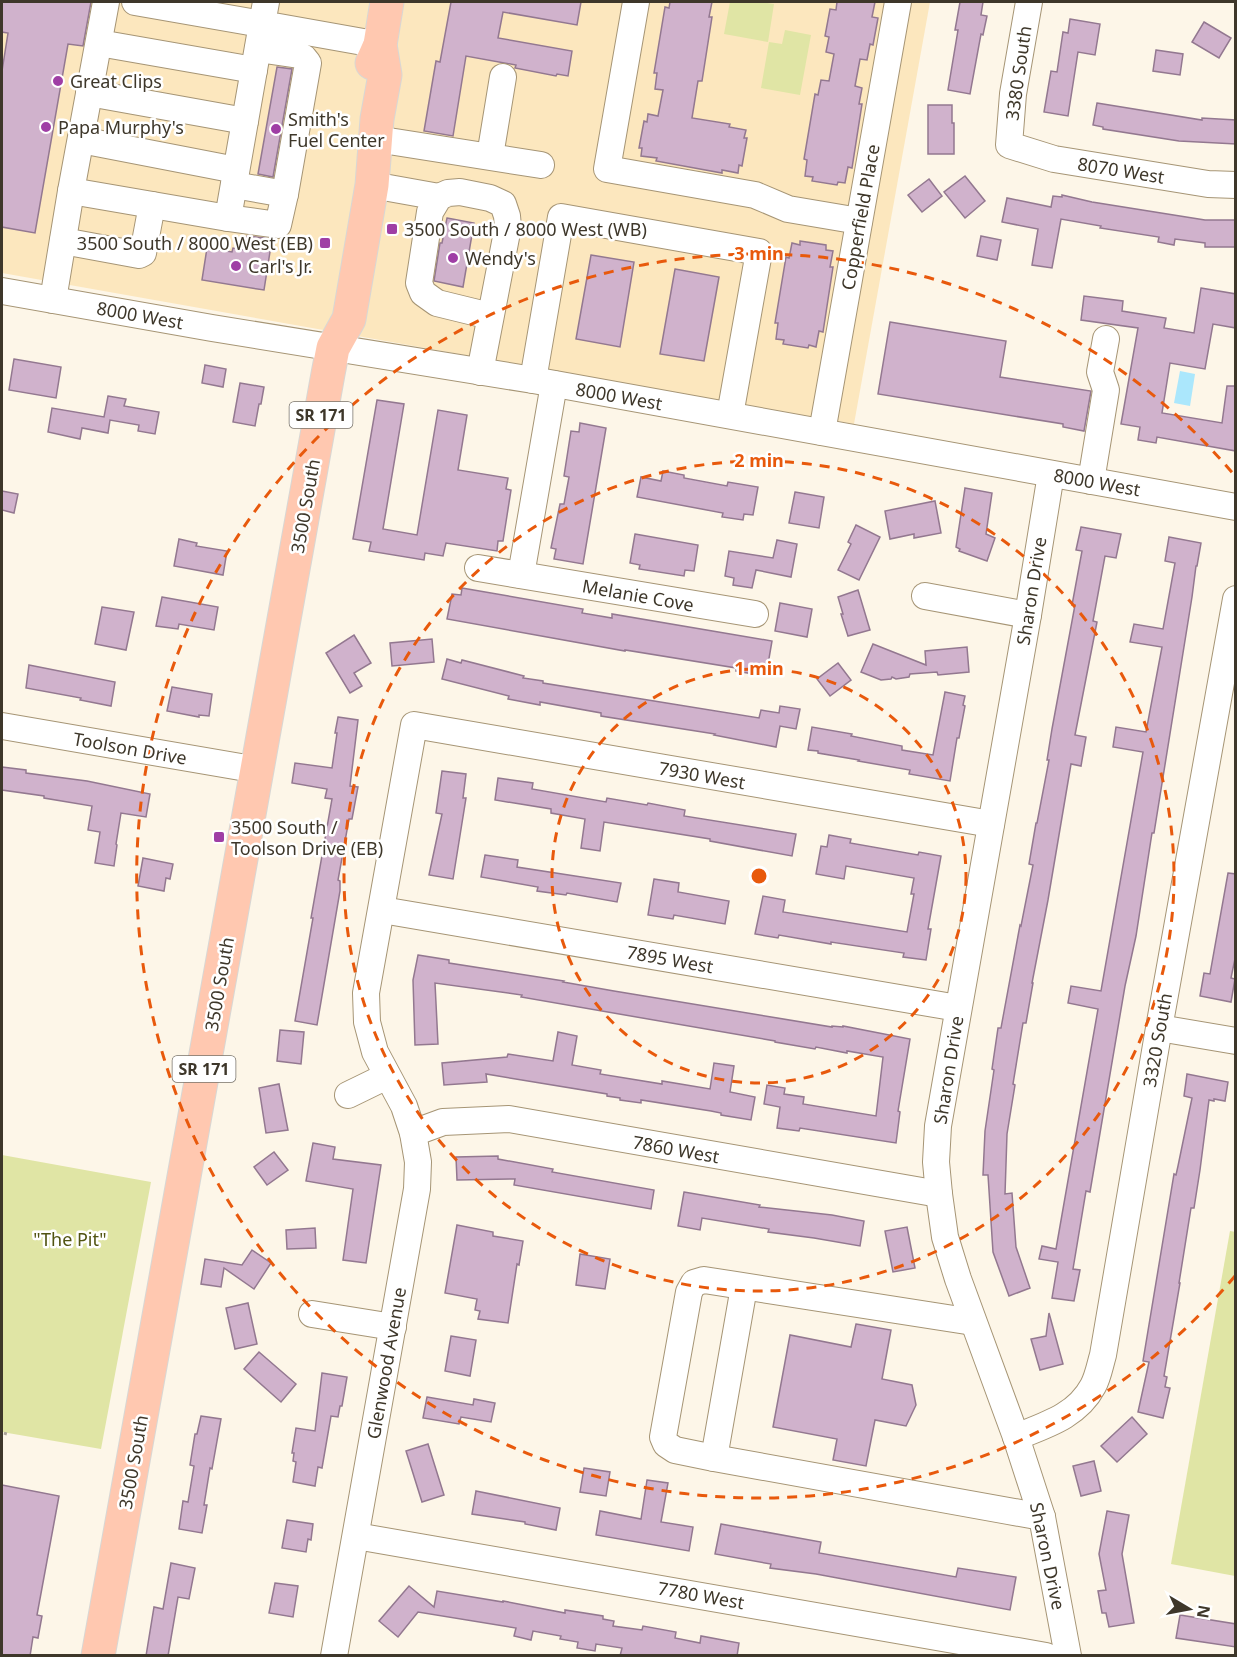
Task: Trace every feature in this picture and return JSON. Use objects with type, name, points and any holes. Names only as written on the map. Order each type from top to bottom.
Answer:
[{"type":"main road","name":"3500 South","points":[[333,348],[327,318],[350,192],[367,72],[380,45],[387,2]]},
{"type":"main road","name":"3500 South","points":[[98,1656],[333,348],[349,319],[372,185],[377,119],[385,75],[380,45]]},
{"type":"street","points":[[53,300],[106,2]]},
{"type":"street","points":[[135,2],[264,13],[380,45]]},
{"type":"street","points":[[636,2],[607,169],[755,195],[788,209],[859,221]]},
{"type":"street","name":"Copperfield Place","points":[[822,432],[898,2]]},
{"type":"street","name":"3380 South","points":[[1009,146],[1013,94],[1029,2]]},
{"type":"street","points":[[228,218],[264,13]]},
{"type":"street","points":[[71,191],[278,225],[285,194],[308,63],[304,58],[299,56],[256,60],[99,43]]},
{"type":"street","points":[[490,156],[503,77]]},
{"type":"street","points":[[89,93],[245,121]]},
{"type":"street","points":[[376,139],[541,165]]},
{"type":"street","points":[[81,140],[235,177],[285,194]]},
{"type":"street","name":"8070 West","points":[[1009,146],[1054,159],[1208,184],[1236,184]]},
{"type":"street","points":[[372,185],[439,197]]},
{"type":"street","points":[[480,372],[508,227],[507,216],[504,204],[490,198],[460,192],[448,193],[439,197],[429,218],[419,283],[423,293],[437,303],[490,316]]},
{"type":"street","points":[[63,241],[139,255],[143,253],[152,205]]},
{"type":"street","points":[[521,575],[561,217],[759,252],[730,416]]},
{"type":"street","name":"8000 West","points":[[2,291],[543,382],[1236,507]]},
{"type":"street","points":[[1091,481],[1106,390],[1100,372],[1107,339]]},
{"type":"street","name":"Sharon Drive","points":[[1051,474],[938,1126],[936,1162],[945,1237],[1042,1517],[1068,1656]]},
{"type":"street","name":"Melanie Cove","points":[[478,568],[755,614]]},
{"type":"street","points":[[925,596],[1028,615]]},
{"type":"street","name":"3320 South","points":[[1016,1437],[1062,1419],[1083,1403],[1094,1385],[1103,1355],[1236,599]]},
{"type":"street","name":"7930 West","points":[[414,725],[991,824]]},
{"type":"street","name":"Glenwood Avenue","points":[[334,1656],[417,1189],[418,1162],[413,1133],[404,1106],[375,1052],[367,1022],[366,993],[414,725]]},
{"type":"street","name":"Toolson Drive","points":[[2,726],[258,770]]},
{"type":"street","name":"7895 West","points":[[382,910],[958,1008]]},
{"type":"street","points":[[1159,1028],[1236,1041]]},
{"type":"street","points":[[348,1095],[387,1076]]},
{"type":"street","name":"7860 West","points":[[413,1133],[443,1122],[509,1119],[939,1194]]},
{"type":"street","points":[[973,1322],[704,1280],[694,1283],[689,1292],[663,1437],[666,1444],[675,1450],[1042,1517]]},
{"type":"street","points":[[714,1458],[744,1287]]},
{"type":"street","points":[[312,1314],[393,1327]]},
{"type":"street","name":"7780 West","points":[[356,1536],[1046,1656]]},
{"type":"path","points":[[5,1435],[7,1428]]},
{"type":"shaded area","points":[[2,2],[930,2],[854,424],[2,273]]},
{"type":"green space","points":[[730,2],[774,4],[768,42],[724,34]]},
{"type":"green space","points":[[785,30],[811,35],[800,95],[761,88],[769,42],[782,44]]},
{"type":"green space","name":"\"The Pit\"","points":[[2,1155],[151,1182],[101,1449],[2,1432]]},
{"type":"green space","points":[[1230,1231],[1236,1232],[1235,1576],[1171,1564]]},
{"type":"water","points":[[1180,371],[1195,374],[1190,406],[1174,403]]},
{"type":"building","points":[[2,2],[91,2],[83,46],[68,44],[35,233],[2,227],[2,71],[8,33],[2,32]]},
{"type":"building","points":[[451,2],[581,2],[577,25],[503,12],[498,38],[572,51],[568,76],[515,68],[516,65],[466,56],[453,136],[424,131],[436,61],[440,62]]},
{"type":"building","points":[[670,2],[712,2],[709,17],[712,17],[702,81],[698,81],[692,118],[730,124],[729,127],[746,130],[744,138],[747,138],[742,166],[739,165],[738,173],[722,170],[722,173],[656,161],[657,158],[641,156],[642,148],[639,148],[644,121],[647,122],[648,114],[658,116],[663,90],[655,89],[657,73],[654,73],[665,7],[669,8]]},
{"type":"building","points":[[837,2],[875,2],[872,17],[878,18],[873,45],[870,44],[867,60],[860,59],[855,86],[862,88],[859,104],[862,104],[852,168],[848,167],[845,183],[838,182],[837,185],[812,181],[813,177],[805,176],[807,160],[804,159],[815,94],[818,95],[821,80],[829,81],[834,54],[826,52],[829,37],[825,36],[830,9],[836,10]]},
{"type":"building","points":[[960,2],[983,2],[981,15],[987,16],[983,35],[981,34],[970,94],[948,90],[958,30],[955,30]]},
{"type":"building","points":[[1070,19],[1100,24],[1095,55],[1078,52],[1068,116],[1044,112],[1051,71],[1057,72],[1063,32],[1068,33]]},
{"type":"building","points":[[1204,22],[1231,38],[1219,58],[1192,42]]},
{"type":"building","points":[[1156,50],[1183,54],[1180,75],[1153,71]]},
{"type":"building","points":[[277,67],[292,69],[273,177],[258,174]]},
{"type":"building","points":[[1097,103],[1202,120],[1202,118],[1236,120],[1236,144],[1179,141],[1103,129],[1103,127],[1093,125]]},
{"type":"building","points":[[928,105],[952,105],[954,154],[928,154]]},
{"type":"building","points":[[965,176],[985,201],[965,218],[944,192]]},
{"type":"building","points":[[929,179],[942,196],[922,212],[908,195]]},
{"type":"building","points":[[1062,195],[1205,220],[1236,220],[1236,247],[1205,247],[1205,243],[1175,239],[1174,245],[1158,242],[1159,237],[1100,228],[1101,226],[1061,219],[1052,268],[1032,265],[1038,229],[1002,222],[1007,198],[1051,207],[1053,196],[1062,197]]},
{"type":"building","points":[[447,218],[474,223],[463,287],[434,281],[440,243],[442,243]]},
{"type":"building","name":"Carl's Jr.","points":[[247,236],[272,239],[264,290],[202,280],[207,248],[232,252],[233,248],[244,250]]},
{"type":"building","points":[[981,236],[1001,240],[997,260],[977,256]]},
{"type":"building","points":[[800,241],[826,245],[826,250],[833,251],[830,267],[833,267],[823,332],[819,331],[816,347],[809,345],[808,348],[783,344],[784,340],[776,339],[778,323],[775,323],[786,257],[789,258],[792,243],[800,245]]},
{"type":"building","points":[[591,255],[634,262],[620,347],[576,339]]},
{"type":"building","points":[[675,269],[719,277],[704,361],[660,354]]},
{"type":"building","points":[[1201,288],[1236,294],[1236,328],[1213,324],[1205,369],[1170,363],[1162,413],[1222,423],[1227,386],[1236,386],[1236,451],[1157,437],[1156,443],[1138,440],[1140,427],[1121,424],[1138,328],[1081,320],[1084,296],[1123,301],[1122,311],[1166,318],[1164,328],[1194,333]]},
{"type":"building","points":[[890,322],[1006,341],[1000,377],[1091,391],[1084,431],[1063,427],[1063,424],[878,394]]},
{"type":"building","points":[[14,359],[61,367],[56,398],[9,390]]},
{"type":"building","points":[[205,365],[226,369],[223,387],[202,383]]},
{"type":"building","points":[[240,383],[264,387],[255,426],[233,422]]},
{"type":"building","points":[[108,396],[126,399],[124,406],[159,412],[155,434],[138,431],[139,425],[110,420],[108,433],[82,428],[80,439],[48,432],[52,408],[104,417]]},
{"type":"building","points":[[377,400],[404,404],[383,529],[417,535],[438,410],[467,415],[458,470],[508,478],[506,489],[511,490],[503,541],[498,541],[497,551],[446,543],[443,556],[425,553],[424,560],[369,551],[371,542],[353,539]]},
{"type":"building","points":[[580,423],[606,428],[583,564],[554,559],[556,549],[551,548],[560,504],[564,504],[569,477],[564,476],[571,431],[579,432]]},
{"type":"building","points":[[663,471],[684,475],[684,478],[727,486],[728,482],[758,487],[753,515],[744,514],[743,520],[722,517],[723,513],[637,497],[641,477],[661,481]]},
{"type":"building","points":[[965,488],[992,493],[986,534],[995,538],[987,561],[959,551],[960,549],[956,547]]},
{"type":"building","points":[[2,491],[18,494],[14,513],[2,510]]},
{"type":"building","points":[[795,492],[824,497],[819,528],[789,523]]},
{"type":"building","points":[[935,501],[941,533],[914,538],[914,534],[890,539],[885,511]]},
{"type":"building","points":[[856,525],[880,537],[859,580],[838,570],[851,544],[848,542]]},
{"type":"building","points":[[1081,527],[1121,534],[1116,558],[1105,556],[1093,621],[1097,622],[1075,735],[1086,737],[1081,766],[1071,764],[1026,1023],[1023,1023],[1013,1084],[1015,1085],[1007,1134],[1005,1194],[1012,1193],[1016,1247],[1030,1288],[1009,1296],[993,1252],[988,1175],[983,1175],[985,1131],[998,1028],[1001,1028],[1033,865],[1029,864],[1075,605],[1072,605],[1082,551],[1076,550]]},
{"type":"building","points":[[635,534],[698,545],[694,571],[685,570],[684,576],[639,569],[640,565],[630,563]]},
{"type":"building","points":[[1169,537],[1201,543],[1136,936],[1125,986],[1090,1192],[1086,1191],[1073,1269],[1080,1270],[1074,1301],[1052,1298],[1058,1262],[1039,1259],[1042,1246],[1056,1249],[1098,1009],[1068,1003],[1071,986],[1101,991],[1143,752],[1113,747],[1116,727],[1146,732],[1162,647],[1130,642],[1134,624],[1163,629],[1175,563],[1165,561]]},
{"type":"building","points":[[179,539],[197,543],[196,546],[227,551],[223,575],[174,566]]},
{"type":"building","points":[[777,540],[797,544],[791,577],[756,570],[752,588],[733,585],[734,578],[725,576],[729,551],[773,558]]},
{"type":"building","points":[[462,588],[583,609],[582,613],[612,618],[612,614],[772,641],[766,676],[736,671],[736,668],[447,619],[452,594],[461,595]]},
{"type":"building","points":[[858,590],[870,630],[848,636],[838,597]]},
{"type":"building","points":[[162,597],[218,607],[214,630],[179,624],[178,629],[156,626]]},
{"type":"building","points":[[780,603],[812,609],[807,637],[775,631]]},
{"type":"building","points":[[102,607],[134,612],[126,650],[95,644]]},
{"type":"building","points":[[354,635],[371,663],[354,673],[362,686],[350,693],[326,653]]},
{"type":"building","points":[[432,639],[434,662],[392,666],[390,643]]},
{"type":"building","points":[[873,644],[926,665],[925,651],[967,647],[969,672],[938,675],[937,672],[910,674],[909,677],[896,679],[892,677],[881,680],[861,672]]},
{"type":"building","points":[[447,659],[461,663],[462,660],[524,676],[523,678],[543,681],[543,683],[759,718],[761,710],[779,713],[780,706],[800,709],[796,729],[780,726],[776,747],[715,734],[601,716],[601,713],[540,702],[540,705],[508,699],[509,696],[442,679]]},
{"type":"building","points":[[838,663],[851,680],[830,696],[817,679]]},
{"type":"building","points":[[29,665],[115,682],[111,706],[26,688]]},
{"type":"building","points":[[172,687],[212,694],[209,716],[199,715],[199,717],[167,711]]},
{"type":"building","points":[[945,692],[965,696],[950,781],[909,774],[910,770],[808,750],[812,727],[852,734],[851,736],[902,746],[902,750],[933,755]]},
{"type":"building","points":[[338,717],[358,720],[350,786],[358,787],[352,819],[349,819],[338,880],[340,891],[317,1025],[295,1021],[332,799],[325,798],[327,789],[292,783],[295,763],[332,768]]},
{"type":"building","points":[[2,767],[150,794],[146,817],[121,813],[114,866],[95,863],[100,832],[88,830],[92,806],[2,790]]},
{"type":"building","points":[[442,771],[466,774],[463,798],[466,798],[453,879],[429,875],[442,814],[436,813]]},
{"type":"building","points":[[498,778],[533,783],[532,789],[606,802],[607,798],[647,805],[648,803],[685,810],[684,816],[796,834],[792,856],[710,841],[710,839],[604,822],[600,851],[581,848],[585,819],[551,813],[551,809],[495,800]]},
{"type":"building","points":[[829,835],[851,839],[850,843],[918,855],[919,852],[941,856],[928,929],[931,929],[926,960],[903,957],[904,953],[779,935],[778,938],[755,934],[763,896],[785,900],[783,912],[907,932],[914,894],[911,894],[914,878],[846,866],[844,879],[816,874],[821,846],[827,847]]},
{"type":"building","points":[[485,855],[518,860],[517,867],[621,883],[617,902],[567,893],[566,895],[537,891],[538,887],[481,877]]},
{"type":"building","points":[[143,858],[173,864],[170,879],[166,878],[164,891],[138,886]]},
{"type":"building","points":[[1228,873],[1236,874],[1236,954],[1231,978],[1235,979],[1231,1002],[1200,996],[1204,973],[1210,974]]},
{"type":"building","points":[[654,879],[679,883],[678,892],[729,901],[725,924],[674,915],[673,919],[648,915]]},
{"type":"building","points":[[418,955],[449,960],[449,963],[832,1027],[843,1026],[910,1039],[898,1111],[900,1112],[896,1143],[800,1128],[799,1131],[777,1128],[780,1107],[764,1104],[767,1085],[785,1088],[784,1094],[804,1097],[803,1104],[876,1116],[883,1057],[816,1047],[815,1049],[521,997],[522,995],[435,983],[438,1044],[415,1045],[413,980]]},
{"type":"building","points":[[280,1030],[304,1032],[301,1064],[277,1061]]},
{"type":"building","points":[[558,1032],[577,1036],[572,1065],[601,1070],[600,1074],[710,1089],[714,1063],[734,1066],[730,1092],[755,1097],[751,1120],[641,1100],[641,1103],[620,1100],[620,1098],[607,1096],[607,1094],[486,1074],[487,1082],[444,1085],[442,1063],[507,1057],[508,1054],[553,1061]]},
{"type":"building","points":[[1187,1074],[1228,1082],[1225,1101],[1209,1100],[1194,1208],[1191,1208],[1164,1376],[1167,1377],[1165,1387],[1170,1388],[1163,1418],[1138,1412],[1149,1362],[1143,1361],[1174,1174],[1176,1175],[1192,1098],[1184,1096]]},
{"type":"building","points":[[279,1084],[288,1130],[266,1133],[259,1088]]},
{"type":"building","points":[[313,1143],[335,1147],[333,1159],[381,1165],[366,1263],[343,1260],[353,1189],[306,1181]]},
{"type":"building","points":[[274,1152],[288,1170],[267,1185],[254,1167]]},
{"type":"building","points":[[498,1156],[498,1159],[553,1169],[552,1172],[654,1190],[651,1209],[514,1185],[515,1179],[457,1180],[456,1157]]},
{"type":"building","points":[[684,1192],[760,1205],[759,1207],[864,1221],[860,1246],[768,1232],[769,1229],[702,1218],[700,1230],[678,1226]]},
{"type":"building","points":[[457,1225],[493,1232],[493,1236],[523,1241],[508,1323],[478,1319],[480,1311],[475,1310],[477,1299],[445,1293]]},
{"type":"building","points":[[907,1227],[915,1268],[893,1272],[885,1231]]},
{"type":"building","points":[[315,1228],[316,1248],[287,1249],[286,1230]]},
{"type":"building","points":[[252,1250],[271,1263],[254,1289],[224,1268],[221,1287],[201,1284],[205,1259],[242,1265]]},
{"type":"building","points":[[580,1254],[610,1259],[605,1289],[576,1285]]},
{"type":"building","points":[[248,1303],[257,1344],[235,1349],[226,1308]]},
{"type":"building","points":[[1049,1313],[1063,1364],[1040,1370],[1031,1339],[1046,1336]]},
{"type":"building","points":[[856,1324],[891,1330],[882,1379],[912,1385],[916,1405],[906,1426],[875,1420],[866,1466],[833,1460],[837,1439],[773,1427],[790,1335],[851,1347]]},
{"type":"building","points":[[451,1336],[476,1340],[470,1376],[445,1371]]},
{"type":"building","points":[[259,1352],[296,1384],[281,1402],[244,1369]]},
{"type":"building","points":[[322,1373],[347,1377],[338,1417],[331,1416],[322,1468],[318,1467],[315,1486],[293,1482],[296,1462],[293,1461],[294,1453],[292,1453],[296,1428],[315,1431]]},
{"type":"building","points":[[427,1397],[473,1405],[474,1399],[495,1403],[491,1422],[461,1417],[459,1424],[423,1418]]},
{"type":"building","points":[[201,1416],[221,1419],[212,1469],[210,1468],[202,1533],[179,1529],[183,1501],[188,1502],[194,1466],[190,1465],[195,1434],[197,1434]]},
{"type":"building","points":[[1132,1417],[1147,1434],[1117,1462],[1101,1446]]},
{"type":"building","points":[[428,1444],[444,1495],[422,1502],[406,1451]]},
{"type":"building","points":[[1094,1461],[1101,1491],[1081,1496],[1073,1466]]},
{"type":"building","points":[[584,1468],[610,1472],[606,1496],[580,1492]]},
{"type":"building","points":[[647,1480],[668,1483],[661,1522],[693,1527],[689,1551],[596,1535],[600,1511],[641,1519]]},
{"type":"building","points":[[2,1485],[59,1496],[37,1615],[42,1616],[38,1638],[33,1637],[30,1656],[2,1656]]},
{"type":"building","points":[[476,1491],[560,1508],[556,1530],[525,1524],[525,1522],[472,1514]]},
{"type":"building","points":[[1107,1511],[1129,1515],[1122,1554],[1134,1623],[1109,1627],[1106,1613],[1102,1613],[1098,1591],[1106,1590],[1099,1554]]},
{"type":"building","points":[[287,1520],[313,1524],[311,1540],[308,1539],[306,1552],[282,1548]]},
{"type":"building","points":[[721,1524],[821,1542],[819,1553],[956,1577],[958,1568],[1016,1577],[1010,1610],[816,1574],[770,1568],[771,1564],[715,1554]]},
{"type":"building","points":[[171,1563],[195,1568],[189,1599],[178,1597],[168,1656],[146,1656],[154,1607],[163,1609]]},
{"type":"building","points":[[275,1583],[298,1586],[293,1617],[269,1613]]},
{"type":"building","points":[[409,1586],[434,1607],[437,1591],[565,1613],[565,1610],[603,1616],[603,1619],[614,1621],[613,1626],[642,1630],[643,1626],[676,1632],[675,1638],[700,1643],[701,1636],[739,1643],[737,1656],[620,1656],[622,1648],[596,1644],[595,1651],[577,1648],[578,1642],[533,1631],[531,1640],[514,1636],[516,1628],[418,1612],[398,1637],[379,1621]]},
{"type":"building","points":[[1180,1615],[1236,1624],[1236,1647],[1176,1638]]},
{"type":"place","name":"Great Clips","points":[[58,81]]},
{"type":"place","name":"Papa Murphy's","points":[[46,127]]},
{"type":"place","name":"Smith's Fuel Center","points":[[276,129]]},
{"type":"place","name":"3500 South / 8000 West (WB)","points":[[392,229]]},
{"type":"place","name":"3500 South / 8000 West (EB)","points":[[325,243]]},
{"type":"place","name":"Wendy's","points":[[453,258]]},
{"type":"place","name":"Carl's Jr.","points":[[236,266]]},
{"type":"place","name":"3500 South / Toolson Drive (EB)","points":[[219,837]]}]
